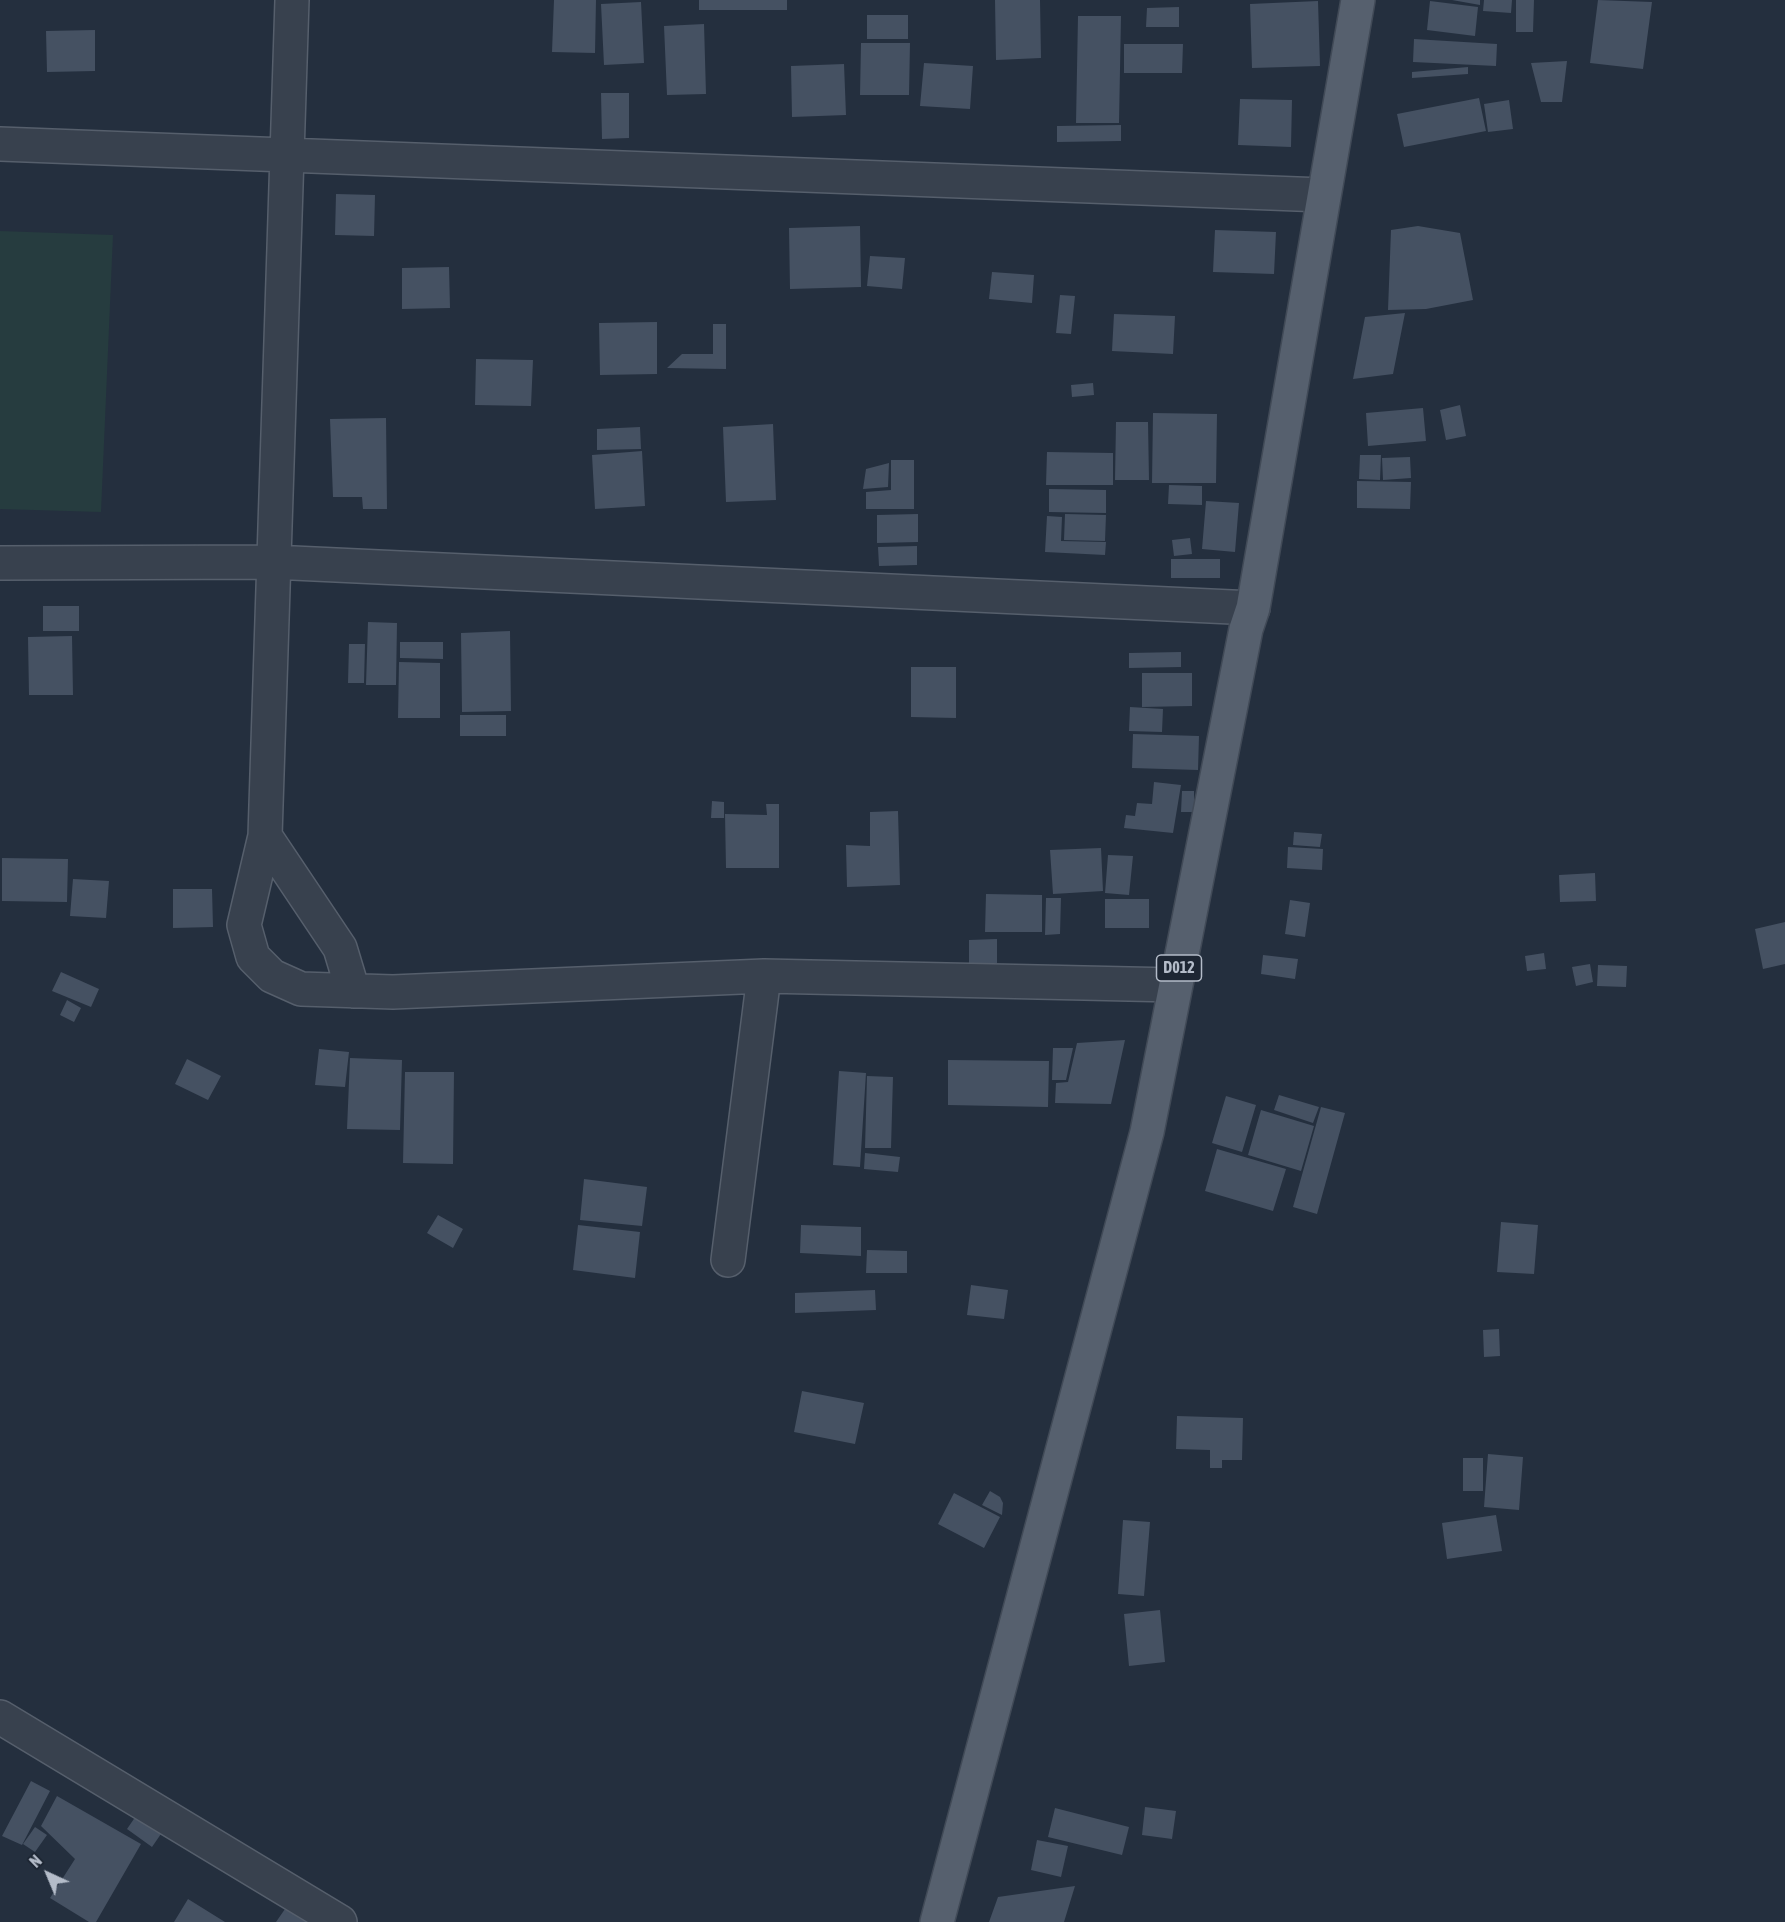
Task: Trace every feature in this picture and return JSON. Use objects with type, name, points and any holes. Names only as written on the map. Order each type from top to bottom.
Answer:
[{"type":"main road","name":"D012","points":[[937,1922],[1147,1132],[1246,629],[1253,608],[1358,0]]},
{"type":"street","points":[[292,0],[272,562],[265,836],[244,925],[253,957],[272,976],[301,989],[352,991],[393,992],[764,976],[1175,985]]},
{"type":"street","points":[[0,144],[1323,195]]},
{"type":"street","points":[[0,563],[272,562],[1253,608]]},
{"type":"street","points":[[265,836],[340,948],[352,991]]},
{"type":"street","points":[[728,1260],[764,976]]},
{"type":"street","points":[[0,1717],[340,1922]]},
{"type":"green space","points":[[0,231],[113,235],[101,512],[0,509]]},
{"type":"building","points":[[554,0],[596,0],[595,53],[552,52]]},
{"type":"building","points":[[699,0],[787,0],[787,10],[699,10]]},
{"type":"building","points":[[995,0],[1040,0],[1041,58],[996,60]]},
{"type":"building","points":[[1452,0],[1480,0],[1480,5]]},
{"type":"building","points":[[1484,0],[1512,0],[1511,13],[1483,11]]},
{"type":"building","points":[[1516,0],[1534,0],[1533,32],[1516,32]]},
{"type":"building","points":[[1598,0],[1652,2],[1643,69],[1590,63]]},
{"type":"building","points":[[1318,1],[1320,66],[1252,68],[1250,4]]},
{"type":"building","points":[[1430,1],[1478,7],[1475,36],[1427,30]]},
{"type":"building","points":[[641,2],[644,63],[604,65],[601,4]]},
{"type":"building","points":[[1179,7],[1179,27],[1146,27],[1147,8]]},
{"type":"building","points":[[867,15],[908,15],[908,39],[867,39]]},
{"type":"building","points":[[1078,16],[1121,16],[1119,123],[1076,123]]},
{"type":"building","points":[[704,24],[706,94],[667,95],[664,26]]},
{"type":"building","points":[[95,30],[95,71],[47,72],[46,31]]},
{"type":"building","points":[[1414,39],[1497,44],[1496,66],[1413,62]]},
{"type":"building","points":[[861,43],[910,43],[909,95],[860,95]]},
{"type":"building","points":[[1124,44],[1183,44],[1182,73],[1124,73]]},
{"type":"building","points":[[1567,61],[1562,102],[1541,102],[1531,63]]},
{"type":"building","points":[[924,63],[973,66],[970,109],[920,106]]},
{"type":"building","points":[[844,64],[846,115],[792,117],[791,66]]},
{"type":"building","points":[[1468,67],[1468,74],[1412,78],[1412,72]]},
{"type":"building","points":[[601,93],[629,93],[629,138],[602,139]]},
{"type":"building","points":[[1479,98],[1486,131],[1404,147],[1397,114]]},
{"type":"building","points":[[1240,99],[1292,100],[1291,147],[1238,145]]},
{"type":"building","points":[[1509,100],[1513,129],[1488,132],[1484,104]]},
{"type":"building","points":[[1121,125],[1121,141],[1057,142],[1057,126]]},
{"type":"building","points":[[336,194],[375,195],[374,236],[335,235]]},
{"type":"building","points":[[860,226],[861,287],[790,289],[789,228]]},
{"type":"building","points":[[1418,226],[1460,233],[1473,300],[1426,309],[1388,310],[1391,230]]},
{"type":"building","points":[[1215,230],[1276,232],[1274,274],[1213,272]]},
{"type":"building","points":[[870,256],[905,258],[902,289],[867,286]]},
{"type":"building","points":[[449,267],[450,308],[402,309],[402,268]]},
{"type":"building","points":[[992,272],[1034,275],[1032,303],[989,299]]},
{"type":"building","points":[[1060,295],[1075,296],[1071,334],[1056,333]]},
{"type":"building","points":[[1405,313],[1393,374],[1353,379],[1365,317]]},
{"type":"building","points":[[1114,314],[1175,316],[1173,354],[1112,351]]},
{"type":"building","points":[[657,322],[657,374],[600,375],[599,323]]},
{"type":"building","points":[[713,324],[726,324],[726,369],[667,368],[682,354],[713,354]]},
{"type":"building","points":[[476,359],[533,360],[531,406],[475,405]]},
{"type":"building","points":[[1093,383],[1094,395],[1072,397],[1071,385]]},
{"type":"building","points":[[1460,405],[1466,436],[1446,440],[1440,410]]},
{"type":"building","points":[[1423,408],[1426,441],[1368,446],[1366,413]]},
{"type":"building","points":[[1153,413],[1217,414],[1216,483],[1152,483]]},
{"type":"building","points":[[386,418],[387,509],[363,509],[362,497],[333,497],[330,419]]},
{"type":"building","points":[[1116,422],[1148,422],[1149,480],[1115,480]]},
{"type":"building","points":[[773,424],[776,500],[726,502],[723,427]]},
{"type":"building","points":[[640,427],[641,449],[597,450],[597,429]]},
{"type":"building","points":[[642,451],[645,506],[595,509],[592,455]]},
{"type":"building","points":[[1047,452],[1113,453],[1113,485],[1046,485]]},
{"type":"building","points":[[1360,455],[1381,455],[1380,480],[1359,479]]},
{"type":"building","points":[[1410,457],[1411,478],[1383,480],[1382,458]]},
{"type":"building","points":[[891,460],[914,460],[914,509],[866,509],[866,492],[891,490]]},
{"type":"building","points":[[889,463],[888,487],[863,489],[866,469]]},
{"type":"building","points":[[1357,481],[1411,482],[1410,509],[1357,508]]},
{"type":"building","points":[[1169,485],[1202,486],[1202,505],[1168,504]]},
{"type":"building","points":[[1049,489],[1106,490],[1106,513],[1049,512]]},
{"type":"building","points":[[1206,501],[1239,503],[1235,552],[1202,549]]},
{"type":"building","points":[[918,514],[918,542],[877,543],[877,515]]},
{"type":"building","points":[[1065,514],[1106,515],[1105,541],[1064,540]]},
{"type":"building","points":[[1047,516],[1062,517],[1061,541],[1106,542],[1105,555],[1045,552]]},
{"type":"building","points":[[1190,538],[1192,554],[1174,556],[1172,540]]},
{"type":"building","points":[[917,546],[917,565],[879,566],[878,547]]},
{"type":"building","points":[[1171,559],[1220,559],[1220,578],[1171,578]]},
{"type":"building","points":[[43,606],[79,606],[79,631],[43,631]]},
{"type":"building","points":[[368,622],[397,623],[396,685],[366,685]]},
{"type":"building","points":[[510,631],[511,711],[462,712],[461,633]]},
{"type":"building","points":[[72,636],[73,695],[29,695],[28,637]]},
{"type":"building","points":[[400,642],[443,642],[443,659],[400,658]]},
{"type":"building","points":[[349,644],[365,644],[364,683],[348,683]]},
{"type":"building","points":[[1181,652],[1181,667],[1129,668],[1129,653]]},
{"type":"building","points":[[399,662],[440,663],[440,718],[398,718]]},
{"type":"building","points":[[911,667],[956,667],[956,718],[911,717]]},
{"type":"building","points":[[1142,673],[1192,673],[1192,706],[1142,707]]},
{"type":"building","points":[[1130,707],[1163,709],[1162,732],[1129,731]]},
{"type":"building","points":[[460,715],[506,715],[506,736],[460,736]]},
{"type":"building","points":[[1133,734],[1199,736],[1198,770],[1132,768]]},
{"type":"building","points":[[1154,782],[1181,785],[1173,833],[1124,828],[1126,815],[1135,816],[1137,803],[1152,804]]},
{"type":"building","points":[[1182,791],[1194,791],[1194,812],[1181,812]]},
{"type":"building","points":[[712,801],[724,802],[724,818],[711,818]]},
{"type":"building","points":[[766,804],[779,804],[779,868],[726,868],[725,814],[767,815]]},
{"type":"building","points":[[898,811],[900,885],[847,887],[846,845],[870,846],[870,812]]},
{"type":"building","points":[[1294,832],[1322,834],[1320,847],[1293,845]]},
{"type":"building","points":[[1288,847],[1323,849],[1322,870],[1287,868]]},
{"type":"building","points":[[1101,848],[1103,891],[1053,894],[1050,850]]},
{"type":"building","points":[[1108,855],[1133,856],[1129,895],[1105,893]]},
{"type":"building","points":[[2,858],[68,859],[67,902],[2,901]]},
{"type":"building","points":[[1595,873],[1596,901],[1560,902],[1559,875]]},
{"type":"building","points":[[73,879],[109,881],[106,918],[70,916]]},
{"type":"building","points":[[173,889],[212,889],[213,927],[173,928]]},
{"type":"building","points":[[986,894],[1042,895],[1042,932],[985,932]]},
{"type":"building","points":[[1046,898],[1061,898],[1060,934],[1045,935]]},
{"type":"building","points":[[1105,899],[1149,899],[1149,928],[1105,928]]},
{"type":"building","points":[[1290,900],[1310,903],[1305,937],[1285,934]]},
{"type":"building","points":[[1785,922],[1785,964],[1763,969],[1755,929]]},
{"type":"building","points":[[997,939],[997,963],[969,964],[969,940]]},
{"type":"building","points":[[1544,953],[1546,969],[1527,971],[1525,956]]},
{"type":"building","points":[[1263,955],[1298,959],[1295,979],[1261,974]]},
{"type":"building","points":[[1590,964],[1593,982],[1576,986],[1572,967]]},
{"type":"building","points":[[1598,965],[1627,966],[1626,987],[1597,986]]},
{"type":"building","points":[[61,972],[99,989],[91,1007],[52,991]]},
{"type":"building","points":[[67,1000],[81,1008],[74,1022],[60,1015]]},
{"type":"building","points":[[1125,1040],[1111,1104],[1055,1103],[1056,1083],[1068,1082],[1077,1043]]},
{"type":"building","points":[[1053,1048],[1073,1048],[1066,1080],[1052,1080]]},
{"type":"building","points":[[319,1049],[349,1052],[345,1087],[315,1085]]},
{"type":"building","points":[[350,1058],[402,1060],[400,1130],[347,1129]]},
{"type":"building","points":[[187,1059],[221,1076],[208,1100],[175,1084]]},
{"type":"building","points":[[948,1060],[1049,1061],[1048,1107],[948,1105]]},
{"type":"building","points":[[839,1071],[866,1073],[860,1167],[833,1165]]},
{"type":"building","points":[[405,1072],[454,1072],[453,1164],[403,1163]]},
{"type":"building","points":[[867,1076],[893,1077],[891,1148],[865,1148]]},
{"type":"building","points":[[1279,1095],[1319,1107],[1313,1123],[1274,1110]]},
{"type":"building","points":[[1226,1096],[1256,1105],[1242,1152],[1212,1143]]},
{"type":"building","points":[[1321,1107],[1345,1113],[1317,1214],[1293,1207]]},
{"type":"building","points":[[1261,1110],[1314,1126],[1301,1171],[1248,1155]]},
{"type":"building","points":[[1217,1149],[1286,1169],[1273,1211],[1205,1191]]},
{"type":"building","points":[[865,1153],[900,1157],[898,1172],[864,1169]]},
{"type":"building","points":[[584,1179],[647,1187],[642,1226],[580,1220]]},
{"type":"building","points":[[438,1215],[463,1229],[453,1248],[427,1233]]},
{"type":"building","points":[[1501,1222],[1538,1225],[1534,1274],[1497,1272]]},
{"type":"building","points":[[578,1225],[640,1232],[635,1278],[573,1270]]},
{"type":"building","points":[[801,1225],[861,1227],[861,1256],[800,1253]]},
{"type":"building","points":[[867,1250],[907,1251],[907,1273],[866,1273]]},
{"type":"building","points":[[971,1285],[1008,1290],[1004,1319],[967,1315]]},
{"type":"building","points":[[875,1290],[876,1310],[795,1313],[795,1293]]},
{"type":"building","points":[[1499,1329],[1500,1356],[1484,1357],[1483,1330]]},
{"type":"building","points":[[802,1391],[864,1403],[855,1444],[794,1432]]},
{"type":"building","points":[[1177,1416],[1243,1418],[1242,1460],[1222,1460],[1222,1468],[1210,1468],[1210,1450],[1176,1449]]},
{"type":"building","points":[[1488,1454],[1523,1457],[1519,1510],[1484,1507]]},
{"type":"building","points":[[1463,1458],[1483,1458],[1483,1491],[1463,1491]]},
{"type":"building","points":[[990,1491],[1000,1497],[1003,1503],[1002,1515],[982,1505]]},
{"type":"building","points":[[954,1493],[1000,1517],[984,1548],[938,1524]]},
{"type":"building","points":[[1496,1515],[1502,1551],[1447,1559],[1442,1523]]},
{"type":"building","points":[[1123,1520],[1150,1522],[1144,1596],[1118,1594]]},
{"type":"building","points":[[1160,1610],[1165,1662],[1129,1666],[1124,1614]]},
{"type":"building","points":[[31,1781],[50,1791],[22,1845],[2,1836]]},
{"type":"building","points":[[57,1796],[141,1844],[96,1922],[89,1922],[50,1898],[75,1859],[41,1826]]},
{"type":"building","points":[[1145,1807],[1176,1811],[1172,1839],[1142,1835]]},
{"type":"building","points":[[1055,1808],[1129,1827],[1122,1855],[1048,1837]]},
{"type":"building","points":[[138,1813],[163,1831],[152,1847],[127,1829]]},
{"type":"building","points":[[35,1827],[47,1835],[35,1852],[23,1844]]},
{"type":"building","points":[[1037,1840],[1068,1846],[1061,1877],[1031,1870]]},
{"type":"building","points":[[1075,1886],[1064,1922],[989,1922],[998,1897]]},
{"type":"building","points":[[188,1899],[225,1922],[174,1922]]},
{"type":"building","points":[[285,1909],[306,1922],[276,1922]]}]
